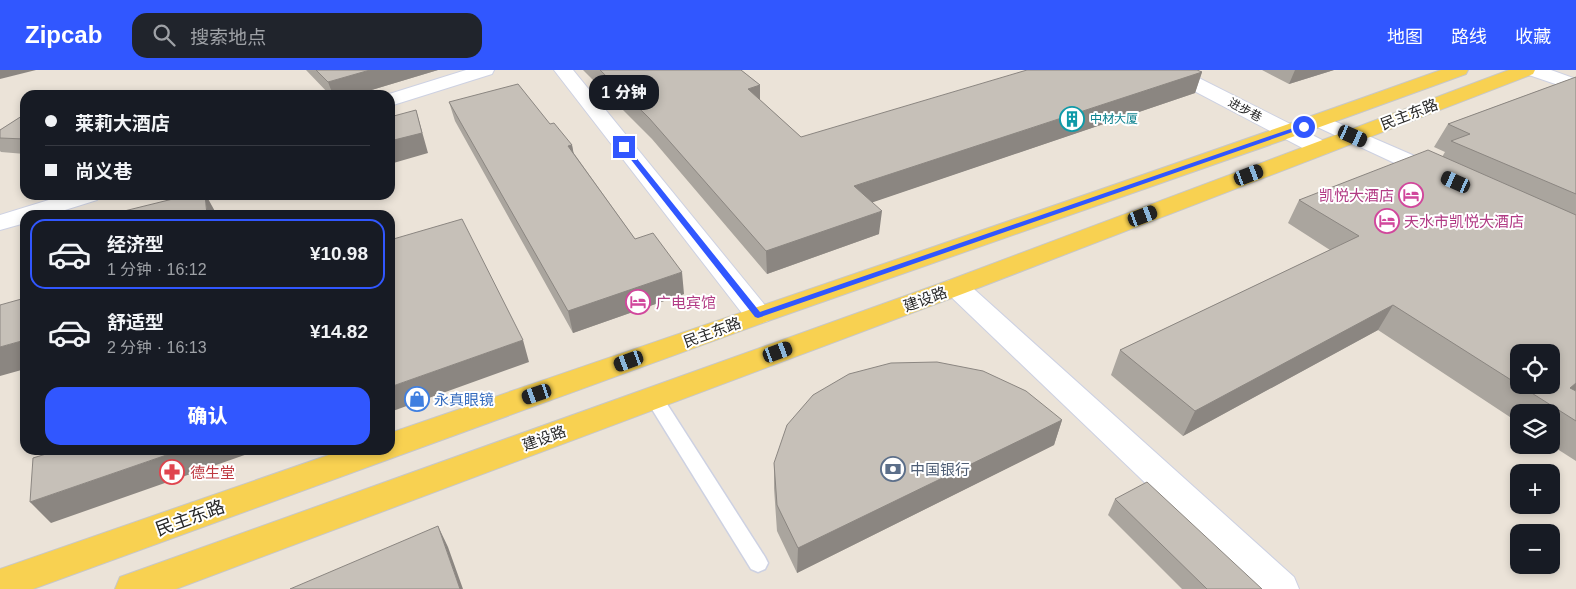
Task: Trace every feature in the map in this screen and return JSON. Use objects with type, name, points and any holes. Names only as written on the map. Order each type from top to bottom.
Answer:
[{"type":"main road","name":"民主东路","points":[[395,444],[758,315],[1320,121],[1460,70]]},
{"type":"main road","name":"民主东路","points":[[956,287],[1526,70]]},
{"type":"main road","name":"建设路","points":[[133,589],[956,287]]},
{"type":"main road","name":"民主东路","points":[[0,585],[366,455]]},
{"type":"street","points":[[395,98],[485,70]]},
{"type":"street","points":[[563,70],[758,315]]},
{"type":"street","name":"进步巷","points":[[1169,70],[1320,148]]},
{"type":"street","points":[[1533,70],[1576,85]]},
{"type":"street","points":[[1320,121],[1460,184]]},
{"type":"street","points":[[41,210],[73,200]]},
{"type":"street","points":[[0,223],[20,217]]},
{"type":"street","points":[[956,287],[1281,589]]},
{"type":"lane","points":[[654,398],[758,563]]},
{"type":"building","points":[[316,70],[370,70],[328,82]]},
{"type":"building","points":[[600,70],[741,70],[760,85],[748,89],[801,137],[1027,70],[1197,70],[1202,72],[854,186],[882,211],[766,251],[649,118]]},
{"type":"building","points":[[1576,77],[1576,194],[1451,141],[1470,134],[1448,124]]},
{"type":"building","points":[[518,84],[550,124],[554,123],[572,145],[568,146],[635,239],[653,233],[682,272],[568,311],[449,102]]},
{"type":"building","points":[[416,110],[422,133],[395,140],[395,116]]},
{"type":"building","points":[[20,117],[20,139],[0,138],[0,130]]},
{"type":"building","points":[[1428,150],[1576,215],[1576,383],[1570,388],[1576,391],[1576,421],[1560,411],[1560,404],[1549,404],[1533,394],[1560,394],[1560,344],[1510,344],[1510,379],[1393,305],[1195,411],[1120,350],[1359,236],[1299,200]]},
{"type":"building","points":[[169,200],[206,200],[206,210],[128,210]]},
{"type":"building","points":[[462,219],[523,340],[395,385],[395,239]]},
{"type":"building","points":[[20,299],[20,341],[0,347],[0,305]]},
{"type":"building","name":"中国银行","points":[[937,362],[983,371],[1026,391],[1062,420],[798,548],[777,505],[774,463],[787,425],[813,395],[849,374],[891,363]]},
{"type":"building","points":[[43,455],[166,455],[30,502],[33,458]]},
{"type":"building","points":[[1147,482],[1262,589],[1207,589],[1115,499]]},
{"type":"building","points":[[438,526],[460,589],[290,589]]},
{"type":"place","name":"中材大厦","points":[[1072,119]]},
{"type":"place","name":"凯悦大酒店","points":[[1411,195]]},
{"type":"place","name":"天水市凯悦大酒店","points":[[1387,221]]},
{"type":"place","name":"广电宾馆","points":[[638,302]]},
{"type":"place","name":"永真眼镜","points":[[417,399]]},
{"type":"place","name":"中国银行","points":[[893,469]]},
{"type":"place","name":"德生堂","points":[[172,472]]},
{"type":"route","points":[[624,147],[758,315],[1304,127]]}]
